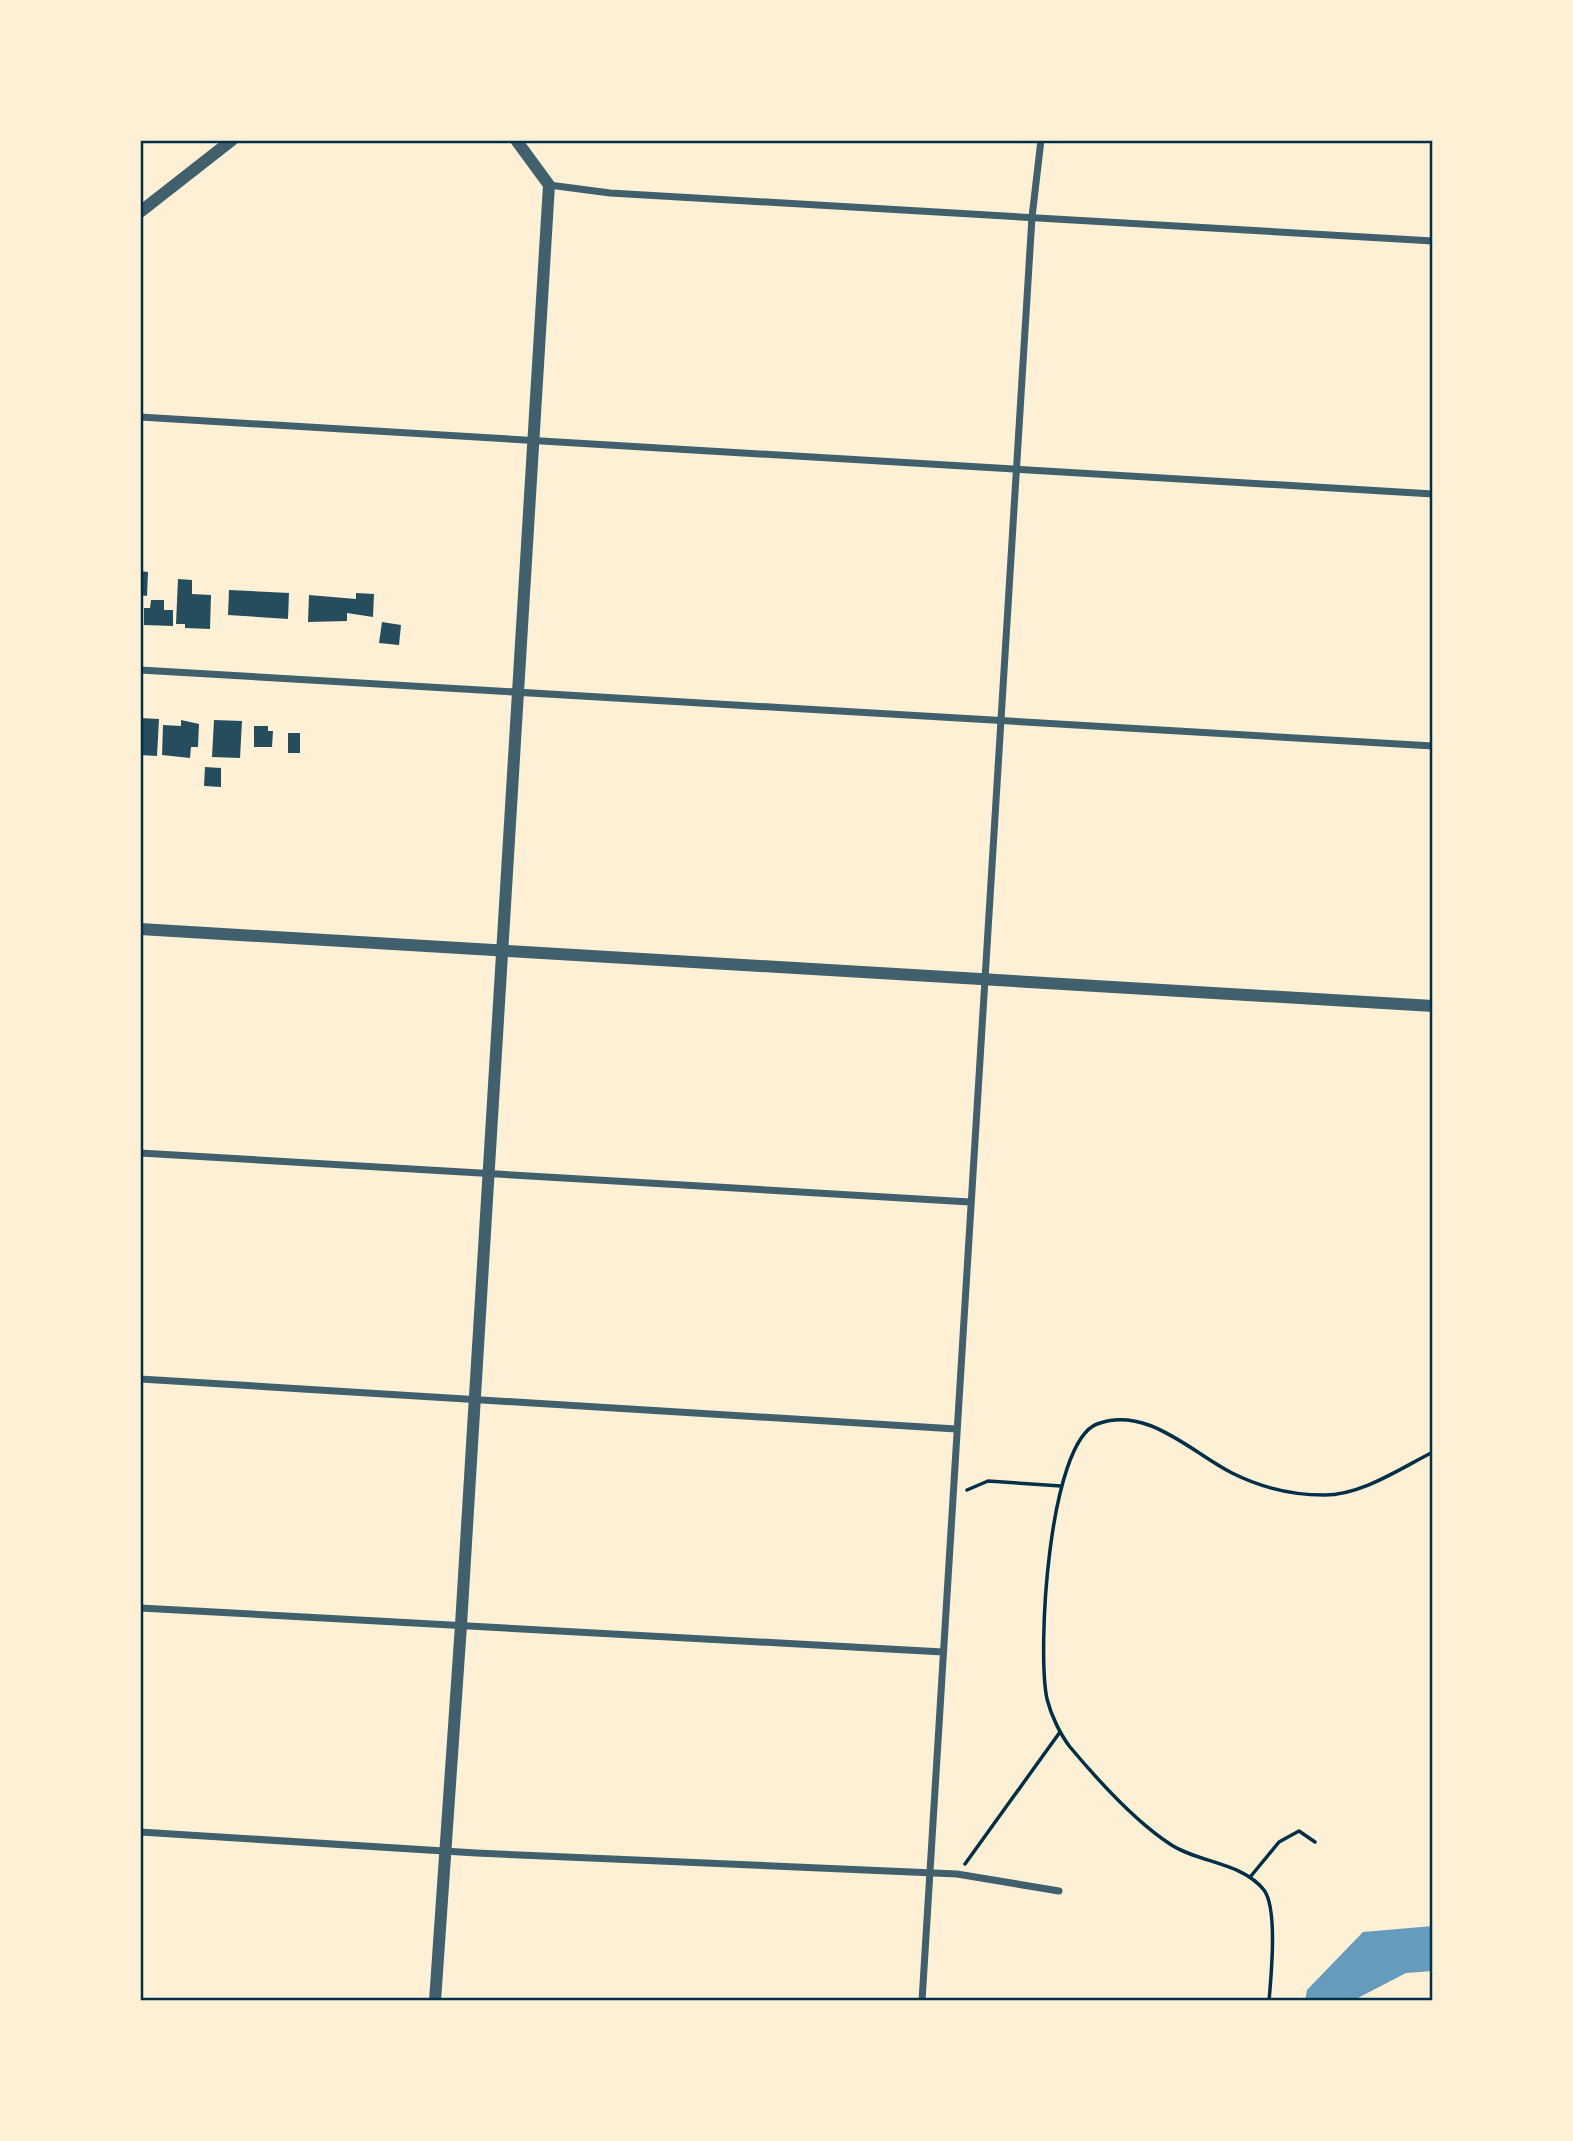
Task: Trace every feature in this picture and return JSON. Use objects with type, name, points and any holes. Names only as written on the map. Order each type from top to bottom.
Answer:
[{"type":"street","points":[[140,212],[232,140]]},
{"type":"street","points":[[435,2001],[443,1851],[461,1625],[550,185],[516,140]]},
{"type":"street","points":[[922,2001],[1032,217],[1041,140]]},
{"type":"street","points":[[550,185],[610,193],[1433,241]]},
{"type":"street","points":[[140,418],[1433,494]]},
{"type":"street","points":[[140,670],[1433,746]]},
{"type":"street","points":[[140,929],[1433,1006]]},
{"type":"street","points":[[140,1153],[489,1171],[970,1202]]},
{"type":"street","points":[[140,1379],[956,1429]]},
{"type":"street","points":[[140,1608],[943,1652]]},
{"type":"street","points":[[140,1832],[443,1851],[931,1875],[957,1874],[1059,1891]]},
{"type":"path","points":[[1269,2001],[1273,1934],[1266,1893],[1251,1877],[1170,1845],[1139,1819],[1060,1732],[1047,1699],[1043,1626],[1053,1524],[1061,1486],[1080,1438],[1096,1424],[1129,1418],[1147,1423],[1234,1474],[1282,1491],[1327,1495],[1368,1484],[1433,1452]]},
{"type":"path","points":[[952,1496],[988,1481],[1061,1486]]},
{"type":"path","points":[[957,1874],[1060,1732]]},
{"type":"path","points":[[1251,1877],[1289,1833],[1299,1830],[1315,1842]]},
{"type":"water","points":[[1433,1926],[1433,1971],[1406,1973],[1352,2001],[1305,2001],[1307,1990],[1363,1932]]},
{"type":"building","points":[[140,571],[148,572],[147,596],[140,595]]},
{"type":"building","points":[[178,579],[192,580],[192,594],[211,595],[210,629],[185,628],[185,624],[176,624]]},
{"type":"building","points":[[229,590],[289,593],[288,619],[228,615]]},
{"type":"building","points":[[356,593],[374,594],[373,617],[347,613],[347,621],[308,622],[309,595],[356,599]]},
{"type":"building","points":[[151,600],[164,600],[164,610],[173,610],[173,626],[144,625],[144,608],[150,608]]},
{"type":"building","points":[[382,622],[401,625],[399,645],[379,643]]},
{"type":"building","points":[[140,718],[159,719],[157,756],[140,755]]},
{"type":"building","points":[[181,720],[199,724],[198,747],[191,747],[190,758],[162,755],[163,725],[181,726]]},
{"type":"building","points":[[214,720],[242,721],[240,758],[212,757]]},
{"type":"building","points":[[254,726],[268,726],[268,731],[273,731],[272,747],[254,747]]},
{"type":"building","points":[[288,733],[300,733],[300,753],[288,753]]},
{"type":"building","points":[[205,767],[221,768],[221,787],[204,786]]}]
